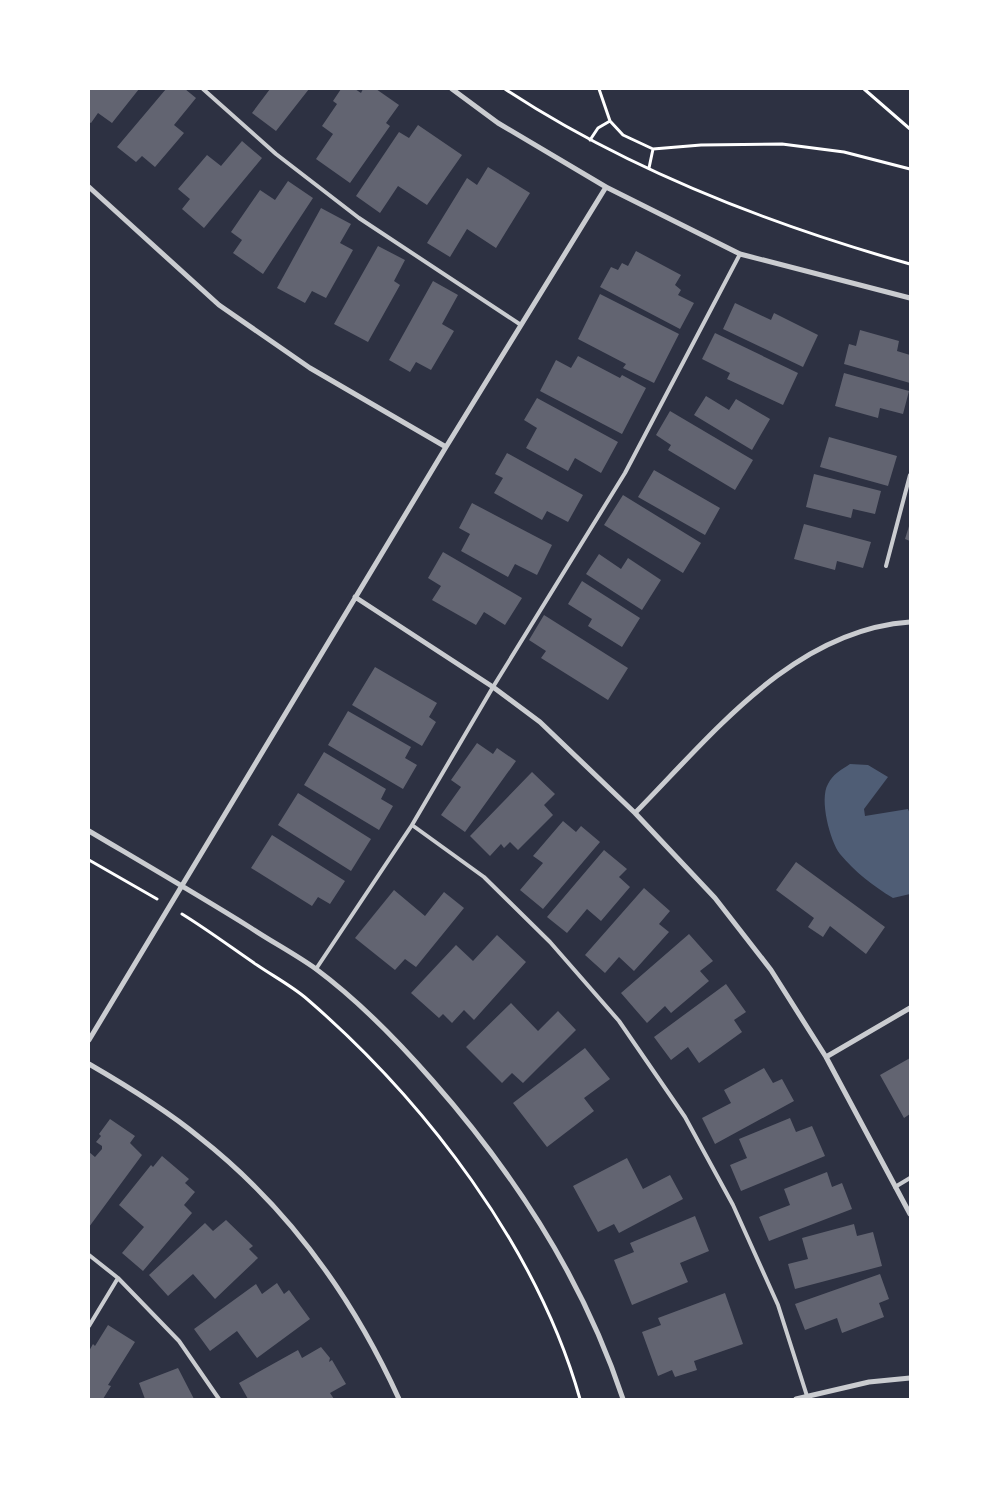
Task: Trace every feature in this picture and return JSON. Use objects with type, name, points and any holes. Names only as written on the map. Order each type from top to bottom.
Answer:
[{"type":"street","points":[[452,89],[498,123],[606,187],[740,254],[910,298]]},
{"type":"street","points":[[89,187],[219,305],[310,368],[446,447]]},
{"type":"street","points":[[89,1040],[355,597],[606,187]]},
{"type":"street","points":[[355,597],[493,687],[540,722],[635,813],[715,898],[771,970],[826,1057],[910,1214]]},
{"type":"street","points":[[635,813],[757,692],[808,654],[849,634],[895,623],[910,622]]},
{"type":"street","points":[[89,831],[182,885],[316,969],[390,1032],[466,1119],[522,1193],[573,1284],[610,1361],[623,1399]]},
{"type":"street","points":[[826,1057],[910,1008]]},
{"type":"street","points":[[89,1064],[135,1091],[200,1137],[240,1172],[280,1213],[317,1257],[348,1303],[371,1341],[399,1399]]},
{"type":"street","points":[[796,1399],[869,1382],[910,1378]]},
{"type":"lane","points":[[203,89],[276,154],[359,218],[521,325]]},
{"type":"lane","points":[[316,969],[412,825],[493,687],[625,473],[740,254]]},
{"type":"lane","points":[[886,566],[910,475]]},
{"type":"lane","points":[[412,825],[484,877],[550,942],[619,1021],[684,1117],[733,1205],[778,1305],[806,1396]]},
{"type":"lane","points":[[895,1187],[910,1178]]},
{"type":"lane","points":[[89,1255],[118,1278],[179,1341],[219,1399]]},
{"type":"lane","points":[[89,1326],[118,1278]]},
{"type":"path","points":[[505,89],[542,113],[590,140],[754,214],[801,232],[910,264]]},
{"type":"path","points":[[599,89],[610,122],[623,135],[653,149],[701,145],[782,144],[844,152],[910,169]]},
{"type":"path","points":[[864,89],[910,129]]},
{"type":"path","points":[[590,140],[598,128],[610,122]]},
{"type":"path","points":[[649,168],[653,149]]},
{"type":"path","points":[[89,860],[169,906],[306,998],[386,1075],[437,1134],[494,1214],[542,1300],[580,1399]]},
{"type":"water","points":[[850,764],[868,765],[888,777],[864,809],[865,816],[908,809],[910,814],[910,894],[893,898],[858,873],[836,848],[829,830],[825,809],[826,791],[832,778]]},
{"type":"building","points":[[89,89],[139,89],[112,123],[98,113],[91,123],[89,122]]},
{"type":"building","points":[[166,89],[185,89],[196,98],[174,125],[184,133],[155,167],[142,156],[136,162],[117,147]]},
{"type":"building","points":[[270,89],[309,89],[276,131],[252,113]]},
{"type":"building","points":[[341,89],[355,89],[361,93],[363,89],[376,89],[399,105],[386,123],[390,126],[350,183],[316,159],[333,134],[322,126],[337,104],[333,101]]},
{"type":"building","points":[[418,125],[462,155],[427,205],[398,186],[380,213],[356,196],[399,132],[409,138]]},
{"type":"building","points":[[242,141],[262,158],[204,228],[182,209],[190,199],[178,189],[207,155],[221,166]]},
{"type":"building","points":[[488,167],[530,193],[496,248],[467,229],[450,257],[427,243],[467,178],[477,185]]},
{"type":"building","points":[[288,181],[313,198],[263,274],[233,253],[242,240],[231,232],[260,190],[275,200]]},
{"type":"building","points":[[321,208],[351,224],[340,243],[353,250],[326,298],[312,291],[305,303],[277,288]]},
{"type":"building","points":[[378,246],[405,260],[394,281],[400,285],[368,342],[334,324]]},
{"type":"building","points":[[636,251],[681,275],[675,285],[681,290],[678,295],[694,303],[680,329],[600,287],[611,267],[618,270],[622,263],[628,266]]},
{"type":"building","points":[[433,281],[458,295],[442,324],[454,331],[431,370],[416,362],[410,372],[389,360]]},
{"type":"building","points":[[600,294],[679,334],[654,383],[623,368],[626,364],[578,339]]},
{"type":"building","points":[[735,303],[771,320],[774,313],[818,335],[803,367],[723,329]]},
{"type":"building","points":[[860,330],[899,341],[897,351],[910,355],[910,383],[844,364],[849,344],[856,346]]},
{"type":"building","points":[[715,333],[798,373],[783,405],[727,379],[730,373],[702,359]]},
{"type":"building","points":[[578,356],[620,378],[622,375],[646,388],[622,434],[540,391],[556,360],[571,368]]},
{"type":"building","points":[[844,373],[909,391],[903,414],[880,408],[878,418],[835,406]]},
{"type":"building","points":[[706,396],[729,410],[736,399],[770,419],[752,450],[694,415]]},
{"type":"building","points":[[537,398],[618,442],[601,473],[575,458],[568,471],[526,448],[537,428],[524,420]]},
{"type":"building","points":[[670,411],[753,460],[735,490],[668,450],[671,445],[656,435]]},
{"type":"building","points":[[829,437],[897,456],[888,486],[820,467]]},
{"type":"building","points":[[507,453],[583,495],[568,522],[547,511],[542,520],[494,493],[503,478],[495,474]]},
{"type":"building","points":[[654,470],[720,508],[705,535],[638,497]]},
{"type":"building","points":[[814,474],[881,491],[875,514],[853,509],[851,518],[806,507]]},
{"type":"building","points":[[623,495],[701,543],[683,573],[604,525]]},
{"type":"building","points":[[472,503],[552,545],[537,575],[515,564],[508,577],[461,551],[470,534],[459,528]]},
{"type":"building","points":[[910,523],[910,541],[905,539]]},
{"type":"building","points":[[804,524],[871,542],[863,568],[837,561],[835,570],[794,559]]},
{"type":"building","points":[[443,552],[522,598],[505,625],[484,612],[476,625],[432,600],[441,586],[428,578]]},
{"type":"building","points":[[599,554],[621,569],[628,558],[661,580],[642,610],[586,574]]},
{"type":"building","points":[[582,581],[640,618],[622,647],[588,626],[592,619],[568,604]]},
{"type":"building","points":[[544,615],[628,668],[608,700],[541,658],[546,651],[529,640]]},
{"type":"building","points":[[375,667],[437,703],[429,717],[436,722],[422,746],[352,705]]},
{"type":"building","points":[[348,711],[411,747],[405,758],[417,765],[403,789],[328,745]]},
{"type":"building","points":[[477,743],[493,754],[497,748],[516,761],[465,832],[441,815],[461,787],[451,780]]},
{"type":"building","points":[[324,752],[386,789],[381,799],[393,806],[379,830],[304,785]]},
{"type":"building","points":[[532,772],[555,794],[544,805],[553,815],[518,850],[510,842],[504,848],[501,844],[490,856],[470,836]]},
{"type":"building","points":[[298,793],[371,839],[351,871],[278,825]]},
{"type":"building","points":[[563,821],[576,832],[581,826],[600,842],[543,909],[520,890],[543,863],[533,856]]},
{"type":"building","points":[[272,835],[345,881],[330,904],[318,897],[312,906],[251,868]]},
{"type":"building","points":[[604,850],[627,869],[619,877],[630,887],[601,921],[587,909],[567,933],[547,917]]},
{"type":"building","points":[[796,862],[885,927],[866,954],[830,926],[823,937],[808,927],[814,918],[776,890]]},
{"type":"building","points":[[644,888],[670,911],[659,924],[669,932],[634,971],[619,957],[605,973],[585,955]]},
{"type":"building","points":[[394,890],[425,916],[444,892],[464,908],[416,967],[405,959],[395,970],[355,938]]},
{"type":"building","points":[[689,934],[713,961],[700,971],[709,981],[671,1013],[665,1006],[647,1023],[621,993]]},
{"type":"building","points":[[497,935],[526,962],[474,1020],[464,1010],[452,1023],[443,1014],[439,1018],[411,993],[456,945],[473,961]]},
{"type":"building","points":[[726,984],[746,1012],[734,1020],[742,1032],[699,1063],[688,1047],[671,1060],[654,1037]]},
{"type":"building","points":[[511,1003],[538,1031],[558,1011],[576,1030],[523,1083],[512,1073],[502,1083],[466,1047]]},
{"type":"building","points":[[585,1048],[610,1079],[584,1098],[594,1111],[547,1147],[513,1103]]},
{"type":"building","points":[[910,1058],[910,1114],[904,1118],[880,1075]]},
{"type":"building","points":[[764,1068],[773,1083],[782,1079],[794,1101],[715,1144],[702,1118],[731,1103],[724,1090]]},
{"type":"building","points":[[790,1118],[796,1132],[812,1126],[825,1156],[741,1191],[730,1165],[747,1158],[739,1139]]},
{"type":"building","points":[[110,1119],[135,1136],[130,1143],[142,1155],[89,1227],[89,1152],[95,1157],[102,1149],[102,1146],[96,1142],[101,1136],[99,1134]]},
{"type":"building","points":[[162,1156],[189,1179],[185,1183],[195,1192],[184,1205],[192,1213],[143,1271],[122,1253],[144,1227],[119,1205],[151,1165],[153,1167]]},
{"type":"building","points":[[627,1158],[643,1189],[670,1175],[683,1199],[619,1233],[614,1224],[598,1232],[573,1186]]},
{"type":"building","points":[[827,1172],[832,1187],[842,1183],[852,1209],[769,1241],[759,1217],[790,1205],[784,1189]]},
{"type":"building","points":[[695,1216],[709,1251],[680,1263],[688,1282],[632,1305],[614,1260],[634,1252],[630,1243]]},
{"type":"building","points":[[226,1220],[253,1246],[249,1249],[258,1258],[215,1299],[193,1274],[168,1296],[149,1275],[205,1223],[213,1231]]},
{"type":"building","points":[[854,1224],[857,1236],[873,1232],[882,1266],[795,1289],[788,1264],[808,1259],[802,1238]]},
{"type":"building","points":[[880,1274],[889,1299],[879,1303],[884,1317],[842,1333],[837,1318],[805,1330],[795,1304]]},
{"type":"building","points":[[277,1283],[284,1294],[289,1290],[310,1319],[257,1358],[237,1331],[210,1351],[194,1329],[256,1284],[262,1294]]},
{"type":"building","points":[[725,1293],[743,1344],[694,1361],[697,1370],[675,1377],[672,1370],[658,1376],[642,1332],[661,1325],[658,1318]]},
{"type":"building","points":[[108,1325],[135,1342],[108,1385],[111,1386],[103,1399],[89,1399],[89,1351],[93,1344],[95,1346]]},
{"type":"building","points":[[321,1347],[330,1358],[329,1362],[332,1360],[346,1384],[330,1393],[334,1399],[248,1399],[239,1383],[298,1350],[302,1358]]},
{"type":"building","points":[[178,1368],[194,1399],[145,1399],[139,1383]]}]
